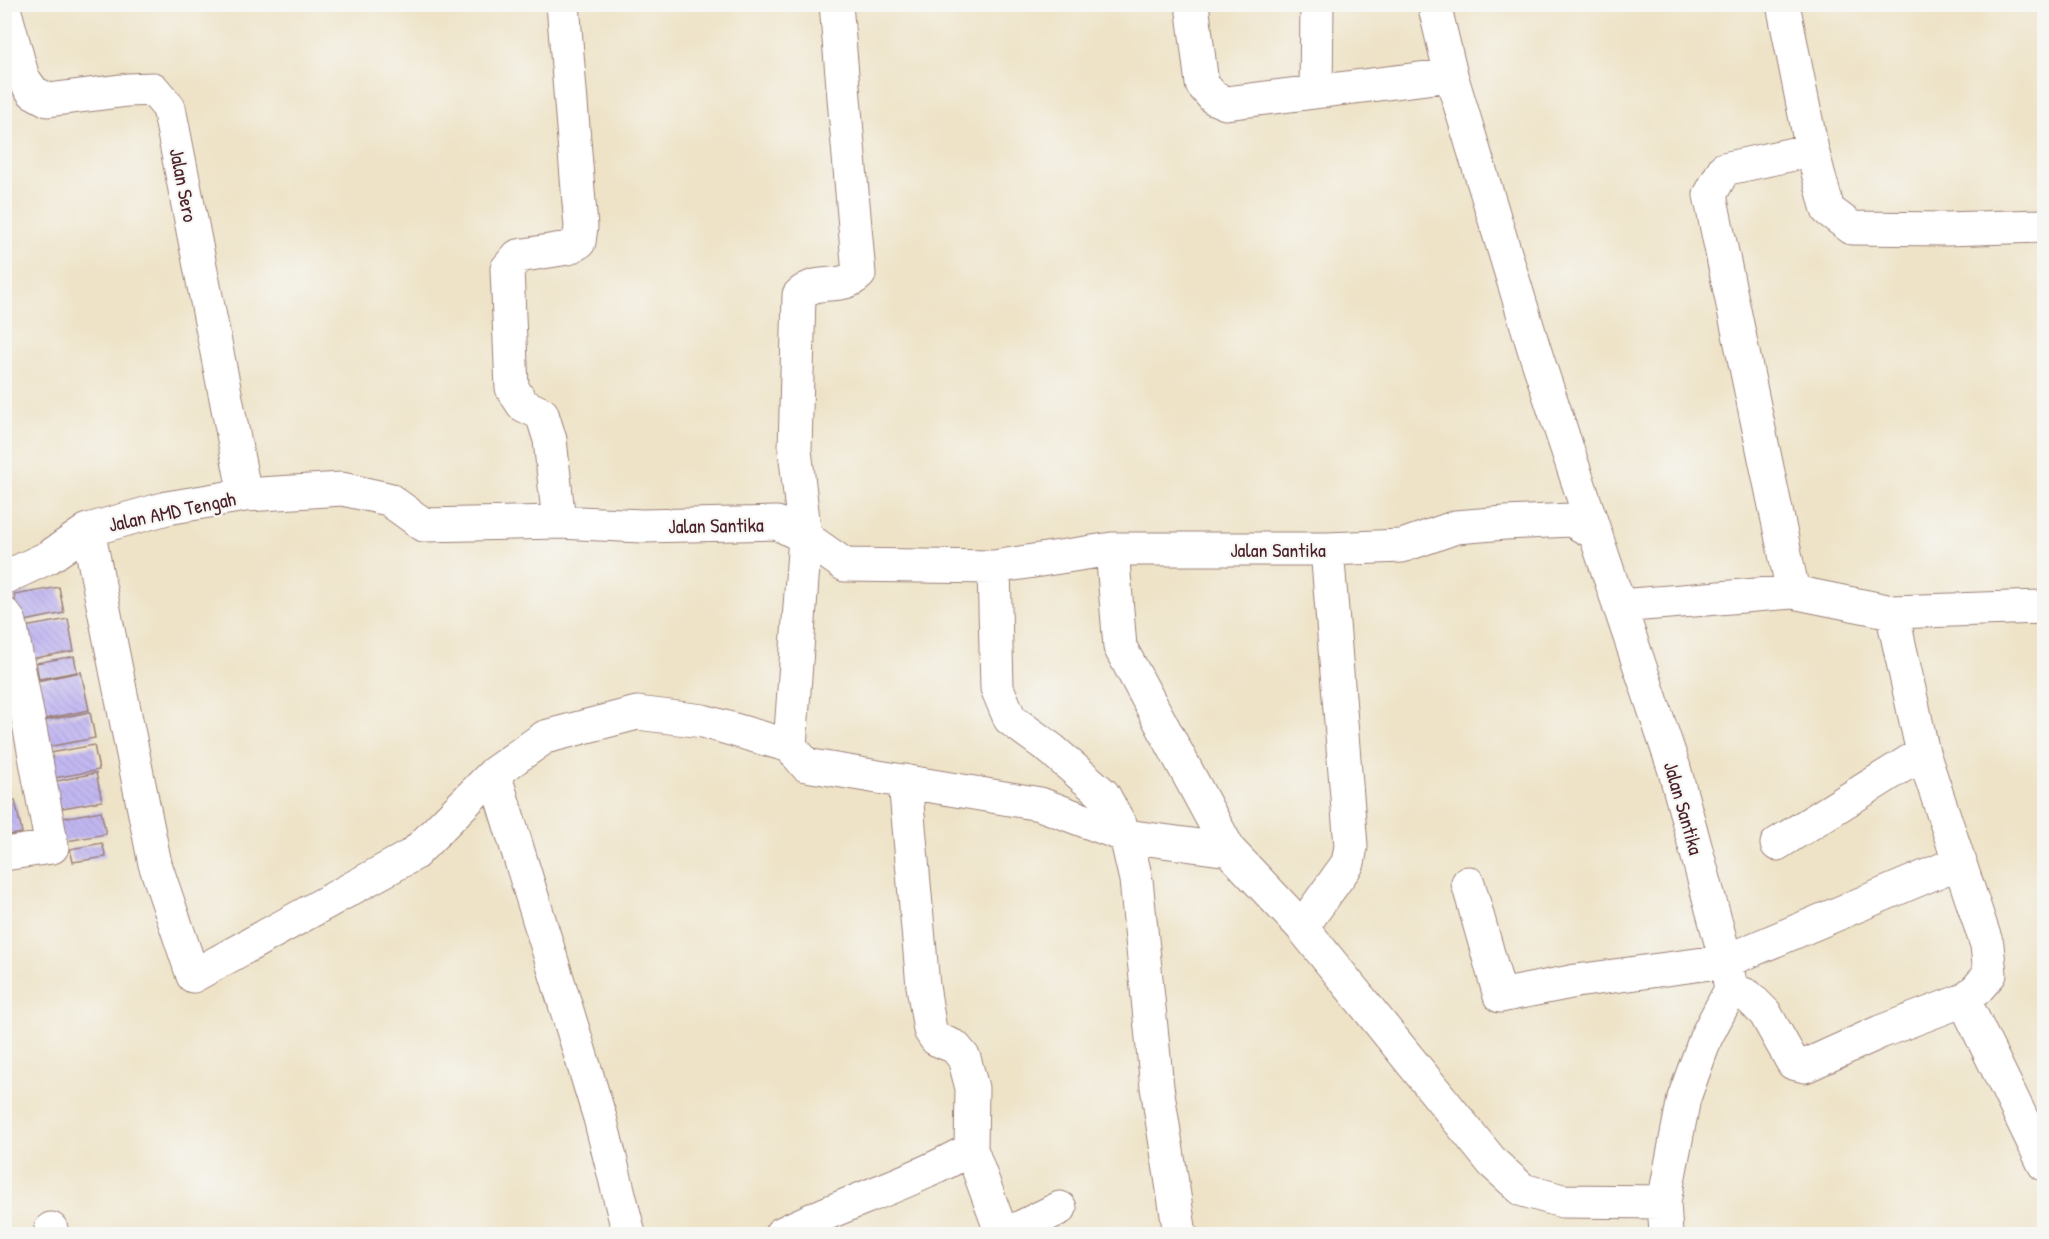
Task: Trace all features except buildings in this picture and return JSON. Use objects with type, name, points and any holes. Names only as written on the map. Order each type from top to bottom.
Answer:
[{"type":"street","points":[[559,522],[550,440],[542,414],[523,405],[512,388],[507,269],[518,256],[568,248],[579,242],[581,227],[563,4]]},
{"type":"street","points":[[790,746],[805,537],[795,450],[799,295],[808,286],[849,282],[859,274],[836,4]]},
{"type":"street","points":[[1191,4],[1202,84],[1214,98],[1226,103],[1451,75]]},
{"type":"street","points":[[1316,91],[1317,4]]},
{"type":"street","points":[[1434,4],[1451,75],[1535,352],[1595,533]]},
{"type":"street","points":[[1783,4],[1812,150],[1828,210],[1852,228],[1946,229],[2044,226]]},
{"type":"street","name":"Jalan Sero","points":[[4,8],[22,78],[33,92],[48,100],[153,89],[169,108],[245,495]]},
{"type":"street","points":[[1793,592],[1710,195],[1724,169],[1812,150]]},
{"type":"street","name":"Jalan Santika","points":[[245,495],[342,489],[388,499],[424,525],[559,522],[642,526],[777,523],[805,537],[845,566],[994,567],[1112,549],[1327,549],[1402,546],[1456,527],[1571,520],[1595,533],[1674,768],[1728,975]]},
{"type":"street","name":"Jalan AMD Tengah","points":[[4,578],[49,557],[88,530],[167,508],[245,495]]},
{"type":"street","points":[[88,530],[154,864],[193,976],[414,854],[494,772],[545,737],[638,713],[703,721],[790,746],[806,765],[1040,804],[1126,837],[1229,850]]},
{"type":"street","points":[[1112,549],[1120,647],[1229,850],[1302,927],[1493,1163],[1523,1190],[1562,1201],[1664,1202]]},
{"type":"street","points":[[1302,927],[1348,863],[1351,846],[1327,549]]},
{"type":"street","points":[[994,567],[997,687],[1010,718],[1051,748],[1103,794],[1126,837],[1136,880],[1157,1087],[1180,1234]]},
{"type":"street","points":[[1619,606],[1793,592],[1892,612],[2044,607]]},
{"type":"street","points":[[1728,975],[1765,1012],[1793,1063],[1805,1066],[1880,1032],[1964,1000],[1990,974],[1987,945],[1923,753],[1892,612]]},
{"type":"street","points":[[4,614],[10,622],[52,847],[4,854]]},
{"type":"street","points":[[1777,844],[1923,753]]},
{"type":"street","points":[[494,772],[600,1118],[629,1234]]},
{"type":"street","points":[[905,781],[923,986],[930,1030],[936,1039],[955,1047],[964,1058],[972,1089],[971,1149],[1002,1234]]},
{"type":"street","points":[[1468,883],[1500,996],[1576,981],[1728,975],[1960,862]]},
{"type":"street","points":[[1666,1234],[1664,1202],[1684,1098],[1728,975]]},
{"type":"street","points":[[1964,1000],[2044,1164]]},
{"type":"street","points":[[781,1234],[941,1166],[971,1149]]},
{"type":"street","points":[[1007,1234],[1060,1208]]}]
